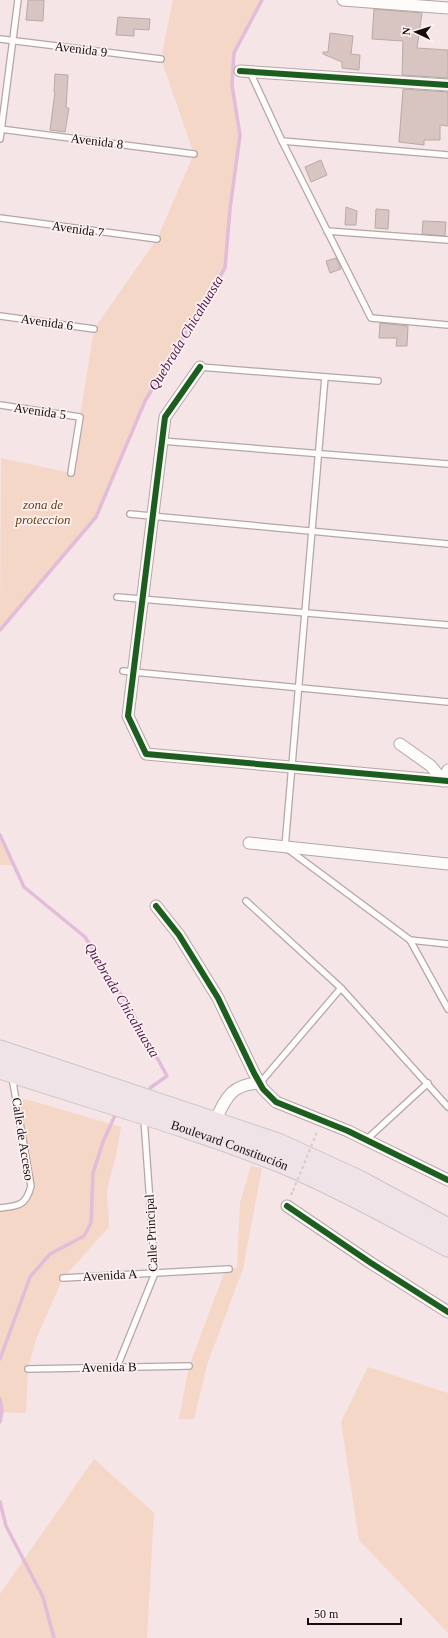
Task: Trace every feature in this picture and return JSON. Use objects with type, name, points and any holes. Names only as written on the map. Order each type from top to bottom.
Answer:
[{"type":"highway","name":"Boulevard Constitución","points":[[0,1050],[278,1143],[359,1180],[448,1228]]},
{"type":"highway","name":"Boulevard Constitución","points":[[6,1071],[201,1134],[280,1163],[340,1190],[448,1247]]},
{"type":"street","points":[[343,0],[448,8]]},
{"type":"street","points":[[245,71],[448,86]]},
{"type":"street","points":[[200,367],[165,417],[142,599],[128,672],[128,716],[146,754],[446,781]]},
{"type":"street","points":[[400,744],[431,766],[446,781]]},
{"type":"street","points":[[446,781],[448,770]]},
{"type":"street","points":[[249,843],[448,864]]},
{"type":"street","points":[[156,906],[179,935],[218,998],[263,1089],[276,1102],[348,1131],[448,1180]]},
{"type":"street","points":[[215,1121],[225,1100],[235,1089],[247,1084],[260,1083]]},
{"type":"street","points":[[287,1206],[448,1312]]},
{"type":"lane","points":[[0,139],[14,41],[18,0]]},
{"type":"lane","name":"Avenida 9","points":[[0,39],[162,59]]},
{"type":"lane","points":[[245,71],[371,318],[448,325]]},
{"type":"lane","name":"Avenida 8","points":[[1,129],[194,154]]},
{"type":"lane","points":[[282,141],[448,155]]},
{"type":"lane","name":"Avenida 7","points":[[0,218],[157,239]]},
{"type":"lane","points":[[327,231],[448,240]]},
{"type":"lane","name":"Avenida 6","points":[[0,316],[94,329]]},
{"type":"lane","points":[[200,367],[378,381]]},
{"type":"lane","points":[[325,377],[285,847],[410,940],[448,1009]]},
{"type":"lane","name":"Avenida 5","points":[[0,406],[80,417],[71,473]]},
{"type":"lane","points":[[162,441],[448,464]]},
{"type":"lane","points":[[130,514],[448,544]]},
{"type":"lane","points":[[117,597],[448,625]]},
{"type":"lane","points":[[128,672],[448,702]]},
{"type":"lane","points":[[246,901],[341,988],[448,1107]]},
{"type":"lane","points":[[410,940],[448,944]]},
{"type":"lane","points":[[260,1083],[341,988]]},
{"type":"lane","name":"Calle de Acceso","points":[[0,1208],[19,1206],[28,1196],[31,1186],[6,1071]]},
{"type":"lane","points":[[366,1140],[428,1083]]},
{"type":"lane","name":"Calle Principal","points":[[117,1367],[155,1273],[144,1116]]},
{"type":"lane","name":"Avenida A","points":[[63,1278],[229,1269]]},
{"type":"lane","name":"Avenida B","points":[[28,1369],[189,1366]]},
{"type":"path","points":[[293,1191],[317,1132]]},
{"type":"green space","name":"zona de proteccion","points":[[173,0],[262,0],[234,53],[232,85],[240,135],[230,209],[225,268],[145,401],[96,517],[0,630],[1,458],[71,473],[94,329],[157,239],[194,154],[161,59]]},
{"type":"green space","points":[[0,835],[14,865],[0,865]]},
{"type":"green space","points":[[15,1096],[121,1127],[116,1156],[107,1190],[109,1227],[63,1278],[36,1339],[28,1369],[26,1413],[2,1412],[0,1422],[0,1208],[19,1206],[31,1186]]},
{"type":"green space","points":[[251,1166],[262,1168],[243,1269],[207,1365],[194,1419],[179,1419],[189,1366],[223,1276],[229,1269],[237,1268],[240,1203]]},
{"type":"green space","points":[[368,1367],[448,1393],[448,1633],[359,1540],[341,1422]]},
{"type":"green space","points":[[94,1459],[154,1513],[147,1638],[0,1638],[0,1594]]},
{"type":"building","points":[[28,0],[44,0],[43,21],[26,20]]},
{"type":"building","points":[[374,9],[422,13],[417,48],[448,50],[448,78],[402,75],[403,41],[372,39]]},
{"type":"building","points":[[118,17],[150,19],[149,30],[134,29],[134,36],[116,35]]},
{"type":"building","points":[[330,33],[353,36],[351,54],[360,55],[359,70],[342,68],[342,62],[323,54],[323,52],[328,52]]},
{"type":"building","points":[[55,74],[68,75],[66,108],[69,108],[65,132],[50,130],[55,92]]},
{"type":"building","points":[[403,89],[448,92],[448,126],[440,125],[440,140],[424,140],[424,145],[399,142]]},
{"type":"building","points":[[321,160],[327,175],[311,182],[305,167]]},
{"type":"building","points":[[346,207],[357,211],[356,225],[345,225]]},
{"type":"building","points":[[376,209],[389,210],[388,229],[375,228]]},
{"type":"building","points":[[423,221],[446,222],[445,236],[422,234]]},
{"type":"building","points":[[336,258],[341,269],[330,273],[326,261]]},
{"type":"building","points":[[380,323],[408,326],[407,346],[396,346],[397,338],[379,338]]},
{"type":"waterway","name":"Quebrada Chicahuasta","points":[[0,630],[96,517],[145,401],[225,268],[230,209],[240,135],[232,85],[234,53],[262,0]]},
{"type":"waterway","name":"Quebrada Chicahuasta","points":[[0,835],[24,887],[85,937],[131,1010],[167,1076],[150,1088]]},
{"type":"waterway","name":"Quebrada Chicahuasta","points":[[0,1359],[30,1277],[50,1254],[84,1236],[91,1223],[93,1173],[103,1142],[116,1113]]},
{"type":"waterway","name":"Quebrada Chicahuasta","points":[[0,1399],[2,1411],[0,1422]]},
{"type":"waterway","points":[[0,1502],[6,1526],[43,1597],[54,1638]]},
{"type":"cycle path","points":[[240,71],[448,85]]},
{"type":"cycle path","points":[[200,367],[165,417],[128,716],[146,754],[448,781]]},
{"type":"cycle path","points":[[156,906],[179,935],[218,998],[254,1073],[263,1089],[276,1102],[348,1131],[448,1180]]},
{"type":"cycle path","points":[[287,1206],[371,1263],[448,1312]]}]
